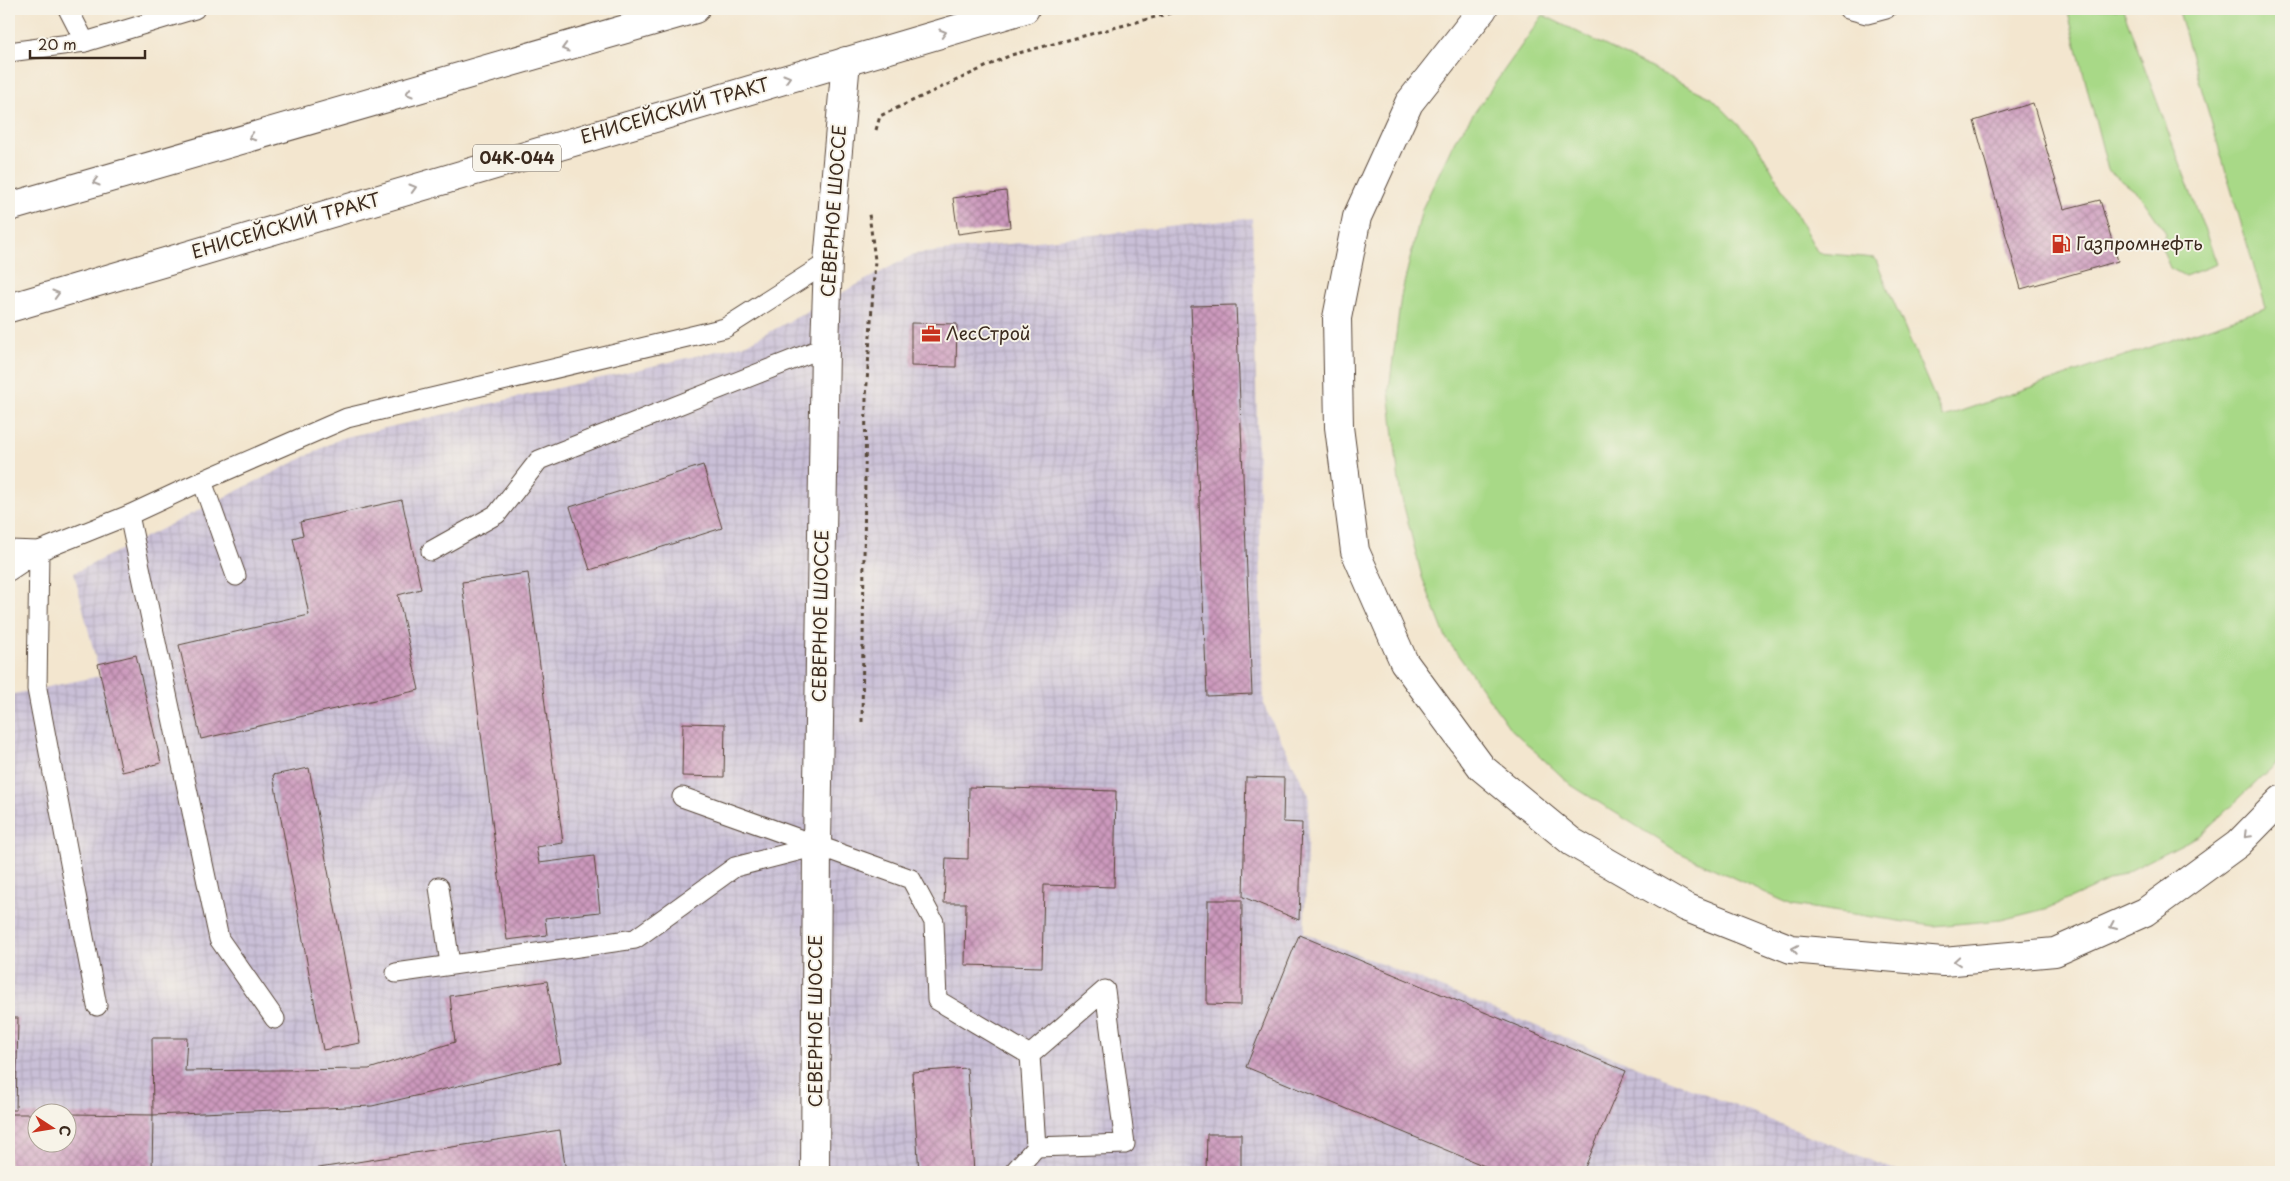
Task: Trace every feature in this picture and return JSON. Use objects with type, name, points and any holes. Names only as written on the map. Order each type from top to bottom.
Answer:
[{"type":"main road","points":[[603,37],[643,9]]},
{"type":"main road","points":[[9,207],[696,9]]},
{"type":"main road","name":"ЕНИСЕЙСКИЙ ТРАКТ","points":[[9,308],[1025,9]]},
{"type":"main road","points":[[1483,9],[1409,103],[1356,217],[1337,318],[1339,427],[1355,551],[1404,662],[1482,768],[1572,842],[1685,907],[1791,949],[1943,962],[2054,952],[2145,912],[2238,844],[2281,800]]},
{"type":"main road","name":"СЕВЕРНОЕ ШОССЕ","points":[[815,1172],[817,846],[825,347],[828,262],[846,61]]},
{"type":"lane","points":[[68,9],[85,42]]},
{"type":"lane","points":[[9,52],[85,42],[195,9]]},
{"type":"lane","points":[[1848,9],[1867,14],[1886,9]]},
{"type":"lane","points":[[9,572],[38,552],[129,515],[347,418],[725,328],[828,262]]},
{"type":"lane","points":[[431,551],[497,514],[539,460],[825,347]]},
{"type":"lane","points":[[202,481],[236,576]]},
{"type":"lane","points":[[129,515],[219,939],[275,1019]]},
{"type":"lane","points":[[9,550],[38,552]]},
{"type":"lane","points":[[38,552],[37,690],[97,1006]]},
{"type":"lane","points":[[682,797],[912,879],[934,922],[937,1000],[1030,1055]]},
{"type":"lane","points":[[396,973],[636,939],[735,867],[817,846]]},
{"type":"lane","points":[[439,888],[450,964]]},
{"type":"lane","points":[[1030,1055],[1105,990],[1125,1144],[1036,1147]]},
{"type":"lane","points":[[1014,1172],[1036,1147],[1030,1055]]},
{"type":"path","points":[[875,134],[880,116],[1011,55],[1186,9]]},
{"type":"path","points":[[862,722],[866,398],[874,260],[868,204]]},
{"type":"shaded area","points":[[1252,218],[1264,706],[1309,795],[1304,933],[1900,1172],[9,1172],[9,695],[100,676],[74,573],[342,438],[747,344],[914,254]]},
{"type":"green space","points":[[2067,9],[2123,9],[2217,264],[2185,276],[2170,268],[2162,249],[2166,233],[2139,194],[2108,170]]},
{"type":"green space","points":[[2178,9],[2281,9],[2281,755],[2276,764],[2200,835],[2115,878],[2049,908],[2001,920],[1933,926],[1792,905],[1678,852],[1571,785],[1509,727],[1446,638],[1422,577],[1400,491],[1389,390],[1401,296],[1422,209],[1455,140],[1543,15],[1712,98],[1757,144],[1818,253],[1875,258],[1943,417],[2266,308]]},
{"type":"building","points":[[2033,103],[2064,209],[2100,200],[2118,261],[2021,289],[1974,121]]},
{"type":"building","points":[[1006,191],[1010,227],[958,234],[953,198]]},
{"type":"building","points":[[1236,305],[1252,694],[1207,696],[1191,306]]},
{"type":"building","points":[[911,323],[957,324],[956,367],[911,366]]},
{"type":"building","points":[[703,465],[722,528],[590,570],[570,507]]},
{"type":"building","points":[[402,500],[421,589],[398,595],[419,690],[201,739],[179,645],[309,615],[293,538],[303,535],[300,522]]},
{"type":"building","points":[[528,573],[563,843],[536,847],[539,863],[594,856],[600,912],[545,918],[547,935],[507,940],[462,582]]},
{"type":"building","points":[[136,655],[161,763],[122,772],[98,664]]},
{"type":"building","points":[[683,723],[725,724],[724,777],[682,776]]},
{"type":"building","points":[[309,768],[360,1043],[323,1050],[273,775]]},
{"type":"building","points":[[1246,777],[1284,778],[1283,822],[1302,823],[1299,920],[1243,897]]},
{"type":"building","points":[[969,787],[1116,791],[1114,887],[1044,885],[1042,967],[965,965],[966,903],[944,903],[946,858],[968,859]]},
{"type":"building","points":[[1208,900],[1242,900],[1241,1005],[1207,1004]]},
{"type":"building","points":[[1299,935],[1626,1071],[1583,1172],[1499,1172],[1246,1067]]},
{"type":"building","points":[[547,981],[561,1062],[372,1106],[153,1115],[152,1038],[187,1038],[185,1071],[369,1069],[455,1042],[450,996]]},
{"type":"building","points":[[9,1018],[18,1018],[16,1110],[9,1110]]},
{"type":"building","points":[[967,1068],[974,1172],[919,1172],[912,1072]]},
{"type":"building","points":[[9,1114],[28,1114],[28,1154],[78,1154],[78,1114],[153,1115],[152,1172],[9,1172]]},
{"type":"building","points":[[560,1130],[566,1172],[300,1172],[300,1171]]},
{"type":"building","points":[[1207,1134],[1241,1134],[1241,1172],[1206,1172]]},
{"type":"place","name":"Газпромнефть","points":[[2061,244]]},
{"type":"place","name":"ЛесСтрой","points":[[931,334]]}]
